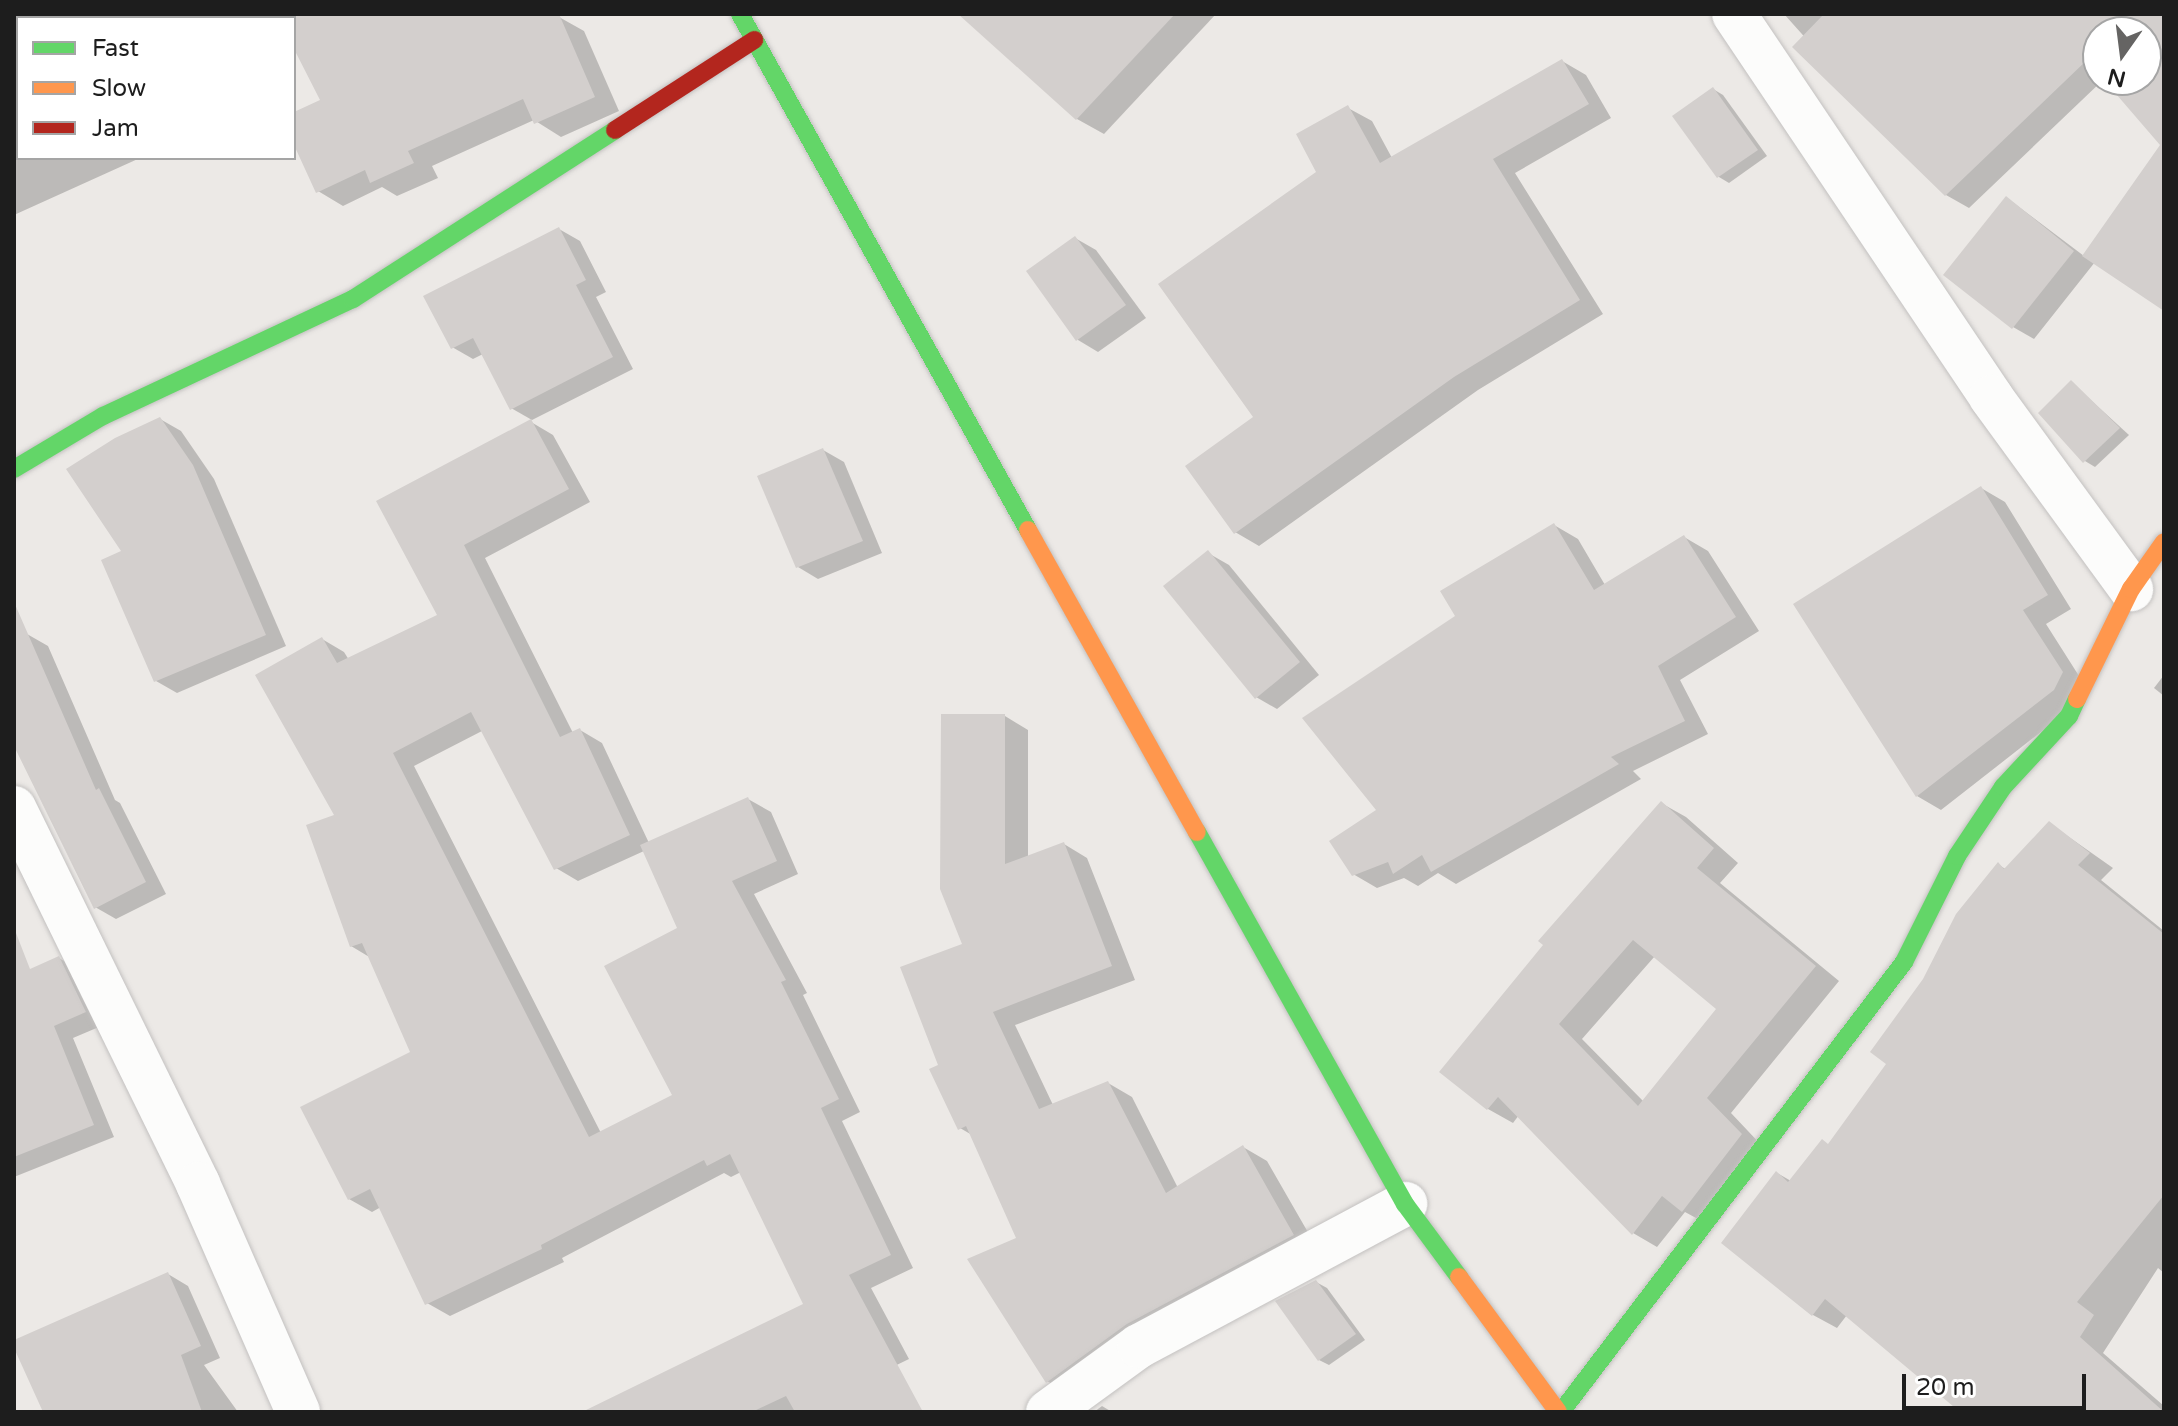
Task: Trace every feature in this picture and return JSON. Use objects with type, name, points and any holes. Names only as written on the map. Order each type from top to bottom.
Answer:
[{"type":"street","points":[[740,14],[1405,1204],[1560,1412],[1904,962],[1957,856],[2003,787],[2069,716],[2131,589],[2164,542]]},
{"type":"street","points":[[1734,14],[1991,397],[2131,589]]},
{"type":"street","points":[[14,469],[103,416],[353,299],[754,40]]},
{"type":"street","points":[[14,808],[198,1184],[298,1412]]},
{"type":"street","points":[[1048,1412],[1139,1346],[1405,1204]]},
{"type":"building","points":[[559,14],[595,97],[534,124],[523,99],[408,151],[414,163],[370,183],[365,170],[316,193],[296,149],[296,111],[320,100],[296,53],[294,16]]},
{"type":"building","points":[[958,14],[1175,14],[1076,120]]},
{"type":"building","points":[[1824,14],[2164,14],[2164,311],[2082,256],[2160,145],[2118,96],[2162,96],[2162,16],[2082,16],[2082,65],[1945,196],[1792,47]]},
{"type":"building","points":[[1562,59],[1589,104],[1493,159],[1580,300],[1454,377],[1234,534],[1185,466],[1253,417],[1158,284],[1316,172],[1296,134],[1348,105],[1380,163]]},
{"type":"building","points":[[1713,87],[1758,150],[1717,178],[1672,116]]},
{"type":"building","points":[[2006,196],[2074,251],[2012,329],[1943,275]]},
{"type":"building","points":[[559,227],[586,280],[576,285],[613,357],[510,410],[473,338],[451,349],[423,296]]},
{"type":"building","points":[[1075,236],[1126,305],[1076,341],[1026,271]]},
{"type":"building","points":[[2071,380],[2120,428],[2083,463],[2038,413]]},
{"type":"building","points":[[160,417],[193,465],[266,635],[154,682],[101,560],[121,551],[66,469],[115,438]]},
{"type":"building","points":[[531,419],[569,489],[464,545],[560,737],[580,728],[630,835],[554,870],[471,712],[393,753],[589,1137],[672,1095],[604,966],[677,928],[640,845],[748,797],[777,861],[732,881],[786,980],[781,982],[839,1099],[821,1108],[891,1255],[849,1275],[923,1412],[795,1412],[786,1396],[752,1412],[582,1412],[803,1304],[730,1154],[707,1166],[704,1160],[541,1245],[542,1249],[425,1305],[370,1189],[348,1200],[300,1107],[410,1052],[362,943],[350,947],[306,825],[334,815],[255,675],[322,637],[337,663],[437,615],[376,501]]},
{"type":"building","points":[[823,448],[863,541],[796,568],[757,476]]},
{"type":"building","points":[[1981,486],[2048,595],[2023,610],[2063,672],[2054,690],[1916,797],[1793,604]]},
{"type":"building","points":[[1554,523],[1594,590],[1684,535],[1736,617],[1658,666],[1685,721],[1611,757],[1619,764],[1431,872],[1422,855],[1393,874],[1388,862],[1352,876],[1329,841],[1376,810],[1302,718],[1455,616],[1440,591]]},
{"type":"building","points":[[1208,550],[1300,662],[1255,699],[1163,586]]},
{"type":"building","points":[[14,602],[96,790],[99,788],[146,882],[94,909],[14,746]]},
{"type":"building","points":[[941,714],[1005,714],[1005,864],[1064,842],[1112,966],[993,1012],[1039,1109],[1108,1081],[1166,1193],[1243,1145],[1294,1235],[1127,1324],[1046,1383],[967,1259],[1016,1238],[966,1126],[958,1130],[929,1069],[938,1065],[900,967],[962,944],[940,889]]},
{"type":"building","points":[[1661,801],[1714,848],[1697,868],[1816,966],[1707,1098],[1742,1134],[1682,1212],[1662,1196],[1632,1235],[1498,1097],[1487,1110],[1439,1072],[1543,945],[1538,941]],"holes":[[[1633,940],[1716,1009],[1638,1106],[1559,1024]]]},
{"type":"building","points":[[2049,821],[2090,853],[2078,865],[2164,934],[2164,1195],[2077,1302],[2094,1315],[2080,1337],[2164,1412],[1960,1412],[1825,1299],[1812,1316],[1721,1243],[1776,1171],[1788,1182],[1822,1139],[1828,1144],[1886,1064],[1870,1052],[1923,979],[1956,914],[1998,862],[2004,869]]},
{"type":"building","points":[[16,933],[30,969],[59,956],[86,1012],[54,1026],[94,1125],[14,1157]]},
{"type":"building","points":[[168,1272],[201,1346],[181,1355],[202,1412],[43,1412],[14,1348],[14,1340]]},
{"type":"building","points":[[1316,1280],[1356,1334],[1318,1361],[1275,1301]]},
{"type":"traffic: fast","points":[[740,14],[1028,530]]},
{"type":"traffic: fast","points":[[14,469],[103,416],[353,299],[615,130]]},
{"type":"traffic: fast","points":[[1561,1412],[1904,962],[1957,856],[2003,787],[2069,716],[2077,699]]},
{"type":"traffic: fast","points":[[1197,832],[1405,1204],[1459,1277]]},
{"type":"traffic: slow","points":[[1028,530],[1197,832]]},
{"type":"traffic: slow","points":[[2077,699],[2131,589],[2164,542]]},
{"type":"traffic: slow","points":[[1459,1277],[1558,1412]]},
{"type":"traffic: jam","points":[[615,130],[754,40]]}]
